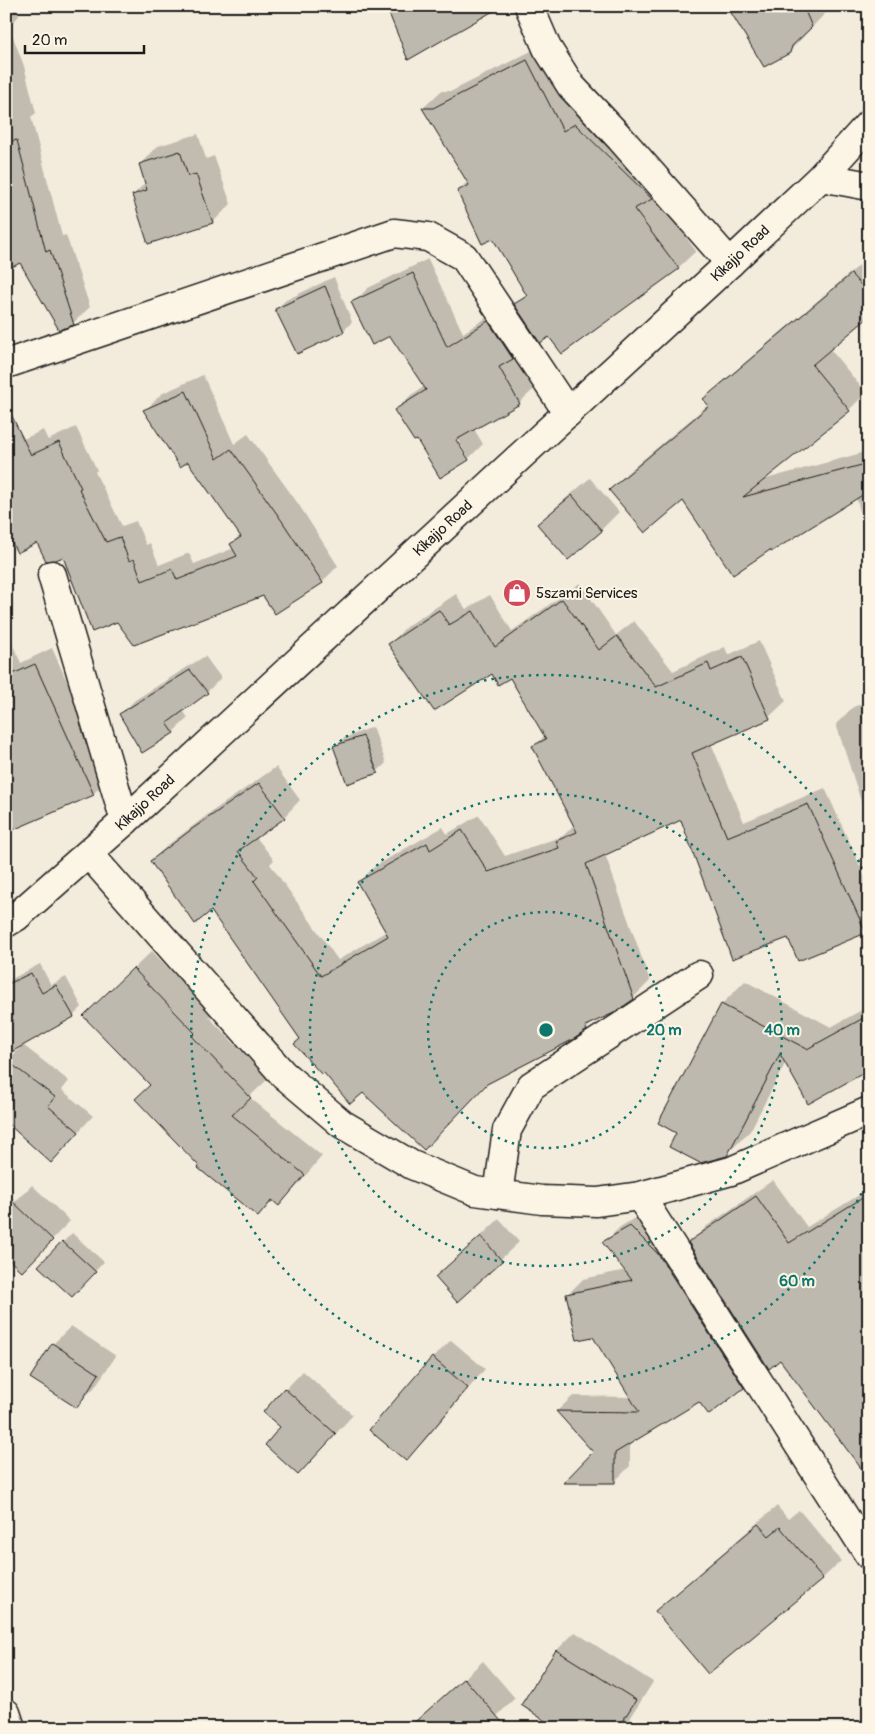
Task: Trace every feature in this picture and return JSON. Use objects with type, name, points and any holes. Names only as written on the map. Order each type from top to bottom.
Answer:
[{"type":"street","points":[[529,6],[547,48],[571,86],[620,138],[730,263]]},
{"type":"street","name":"Kikajjo Road","points":[[6,923],[16,917],[89,854],[568,413],[821,177],[869,124]]},
{"type":"street","points":[[821,177],[869,186]]},
{"type":"street","points":[[6,364],[394,233],[428,237],[464,257],[568,413]]},
{"type":"street","points":[[52,574],[125,821]]},
{"type":"street","points":[[89,854],[283,1074],[342,1124],[412,1165],[475,1191],[542,1200],[597,1202],[640,1196],[731,1171],[869,1111]]},
{"type":"street","points":[[498,1194],[507,1130],[532,1086],[699,975]]},
{"type":"street","points":[[640,1196],[869,1555]]},
{"type":"street","points":[[6,1713],[10,1728]]},
{"type":"building","points":[[386,6],[502,6],[408,60]]},
{"type":"building","points":[[727,6],[803,6],[812,27],[792,46],[790,53],[764,67]]},
{"type":"building","points":[[527,60],[563,131],[575,124],[652,199],[634,209],[679,269],[562,354],[549,337],[540,343],[514,304],[527,296],[493,239],[482,244],[457,191],[469,185],[422,108],[433,108]]},
{"type":"building","points":[[17,140],[46,252],[50,250],[74,325],[59,330],[20,263],[6,270],[6,142]]},
{"type":"building","points":[[180,151],[188,176],[196,174],[213,223],[148,244],[132,195],[147,190],[139,164]]},
{"type":"building","points":[[413,273],[447,347],[488,321],[513,359],[499,367],[520,404],[456,440],[469,460],[440,478],[417,440],[414,441],[394,410],[426,390],[390,336],[372,345],[351,302]]},
{"type":"building","points":[[851,274],[869,294],[869,317],[812,365],[850,411],[743,497],[869,463],[869,491],[771,552],[770,550],[733,575],[683,501],[645,533],[609,490],[709,406],[703,399]]},
{"type":"building","points":[[325,286],[344,332],[297,354],[275,309]]},
{"type":"building","points":[[186,391],[217,459],[231,449],[323,583],[275,614],[263,596],[134,645],[117,622],[92,632],[63,557],[46,561],[37,543],[17,553],[6,531],[6,404],[31,455],[59,442],[81,488],[79,489],[106,542],[120,537],[129,561],[134,559],[142,581],[172,569],[177,580],[237,556],[230,544],[241,537],[188,462],[180,467],[143,410]]},
{"type":"building","points":[[572,495],[602,531],[568,560],[537,524]]},
{"type":"building","points":[[562,599],[599,650],[617,636],[656,687],[708,663],[711,671],[742,657],[770,719],[692,753],[727,837],[808,804],[866,933],[798,961],[788,938],[732,959],[681,820],[586,864],[634,999],[614,1013],[585,1026],[587,1030],[574,1039],[487,1084],[424,1150],[363,1093],[350,1104],[324,1073],[322,1075],[294,1044],[300,1039],[211,911],[195,924],[150,861],[192,829],[259,783],[285,818],[238,851],[258,877],[254,881],[321,976],[388,936],[357,882],[427,843],[430,850],[462,830],[488,872],[559,848],[556,841],[577,832],[532,746],[546,739],[510,678],[498,685],[492,674],[434,711],[388,644],[439,610],[449,625],[473,611],[495,647]]},
{"type":"building","points":[[35,664],[94,795],[6,833],[6,677]]},
{"type":"building","points":[[190,670],[208,693],[167,723],[174,733],[142,753],[119,714]]},
{"type":"building","points":[[363,736],[378,773],[347,784],[333,746]]},
{"type":"building","points":[[133,968],[195,1033],[192,1036],[251,1098],[232,1115],[305,1175],[279,1206],[272,1200],[258,1217],[198,1168],[199,1166],[135,1099],[150,1085],[83,1016]]},
{"type":"building","points":[[31,973],[42,993],[56,985],[74,1017],[6,1055],[6,985]]},
{"type":"building","points":[[721,1004],[807,1049],[869,1015],[869,1070],[808,1104],[780,1054],[727,1156],[700,1163],[669,1147],[676,1133],[658,1123]]},
{"type":"building","points":[[6,1060],[55,1097],[48,1106],[79,1132],[51,1163],[6,1122]]},
{"type":"building","points":[[869,1194],[869,1479],[780,1360],[769,1369],[688,1242],[756,1196],[789,1243]]},
{"type":"building","points":[[6,1195],[53,1240],[22,1272],[6,1257]]},
{"type":"building","points":[[630,1226],[658,1254],[744,1388],[709,1415],[699,1402],[615,1453],[615,1483],[563,1483],[593,1452],[556,1411],[639,1412],[593,1337],[577,1340],[566,1294],[632,1280],[602,1242]]},
{"type":"building","points":[[481,1236],[502,1261],[457,1302],[435,1277]]},
{"type":"building","points":[[62,1241],[96,1272],[72,1297],[38,1266]]},
{"type":"building","points":[[52,1343],[99,1374],[77,1408],[30,1378]]},
{"type":"building","points":[[432,1357],[468,1388],[406,1461],[369,1430]]},
{"type":"building","points":[[284,1388],[336,1434],[298,1475],[265,1445],[280,1427],[263,1412]]},
{"type":"building","points":[[758,1524],[769,1536],[780,1527],[823,1579],[708,1674],[655,1611]]},
{"type":"building","points":[[556,1650],[636,1700],[618,1728],[556,1728],[521,1705]]},
{"type":"building","points":[[464,1678],[507,1728],[408,1728]]},
{"type":"place","name":"5szami Services","points":[[517,593]]}]
